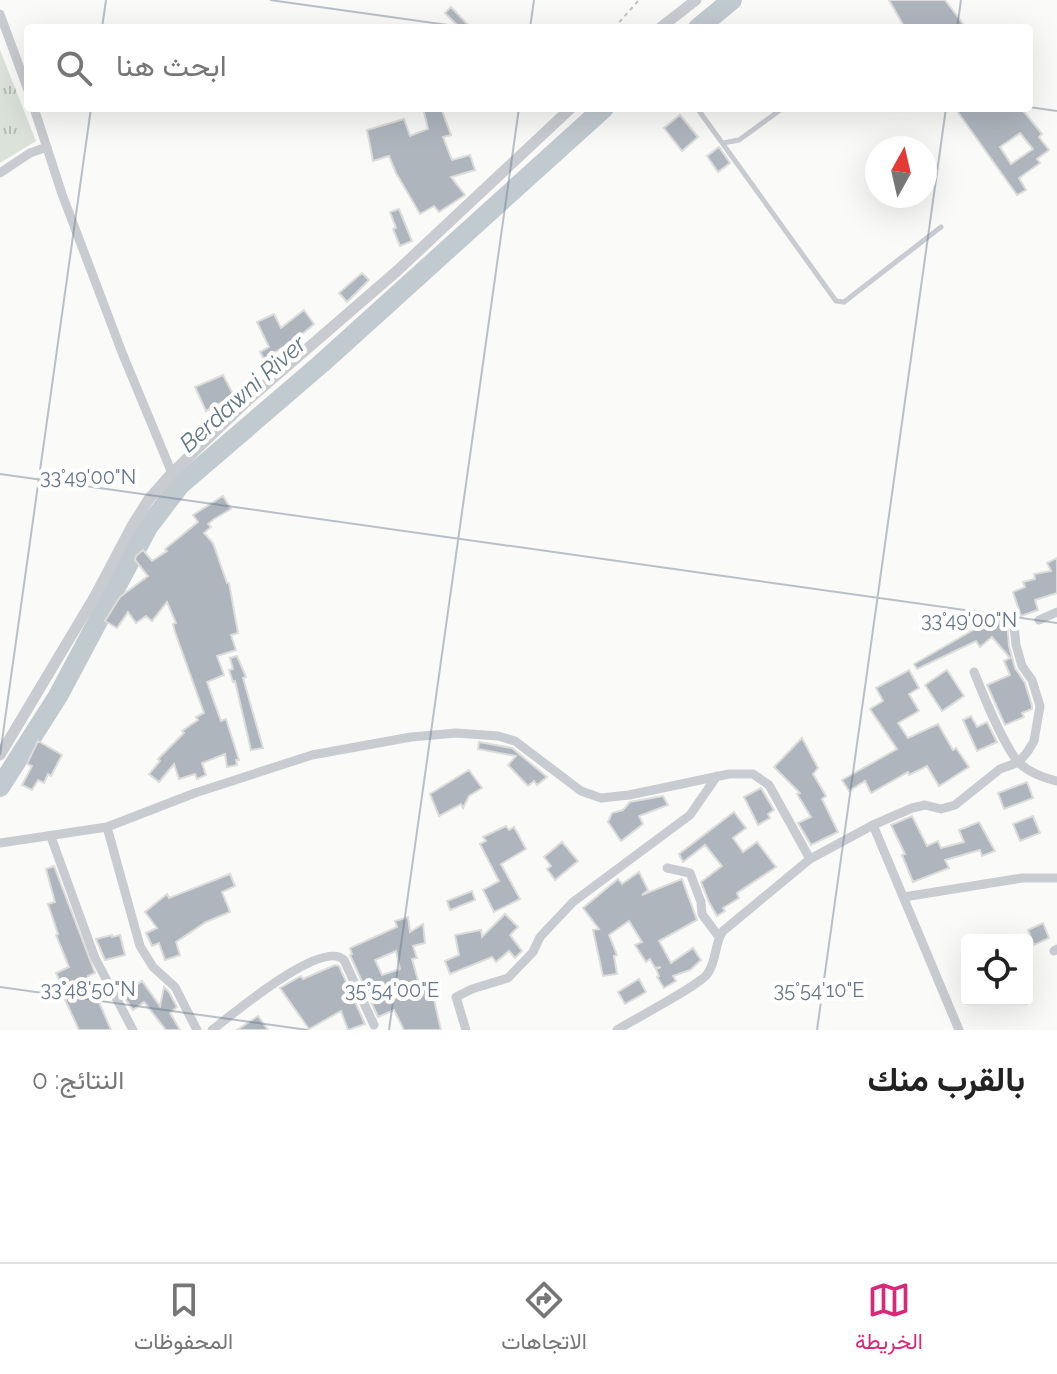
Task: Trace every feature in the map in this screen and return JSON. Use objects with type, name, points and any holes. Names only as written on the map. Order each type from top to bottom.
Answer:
[{"type":"street","points":[[665,24],[696,0]]},
{"type":"street","points":[[0,14],[24,79]]},
{"type":"street","points":[[35,112],[62,194],[172,473]]},
{"type":"street","points":[[0,755],[149,499],[249,399],[397,271],[567,112]]},
{"type":"street","points":[[0,173],[30,153],[47,147]]},
{"type":"street","points":[[1039,620],[1057,612]]},
{"type":"street","points":[[617,1030],[702,980],[711,966],[719,937],[810,859],[912,808],[925,805],[941,809],[955,805],[1000,769],[1019,762],[1034,741],[1040,706],[1032,680],[1022,666],[1014,625]]},
{"type":"street","points":[[974,672],[994,718],[1019,762],[1044,778],[1057,781]]},
{"type":"street","points":[[0,843],[107,827],[265,768],[312,755],[411,737],[456,733],[498,736],[515,741],[581,791],[601,798],[743,772],[762,778],[776,796],[810,859]]},
{"type":"street","points":[[466,1030],[456,997],[508,978],[573,902],[690,815],[717,776]]},
{"type":"street","points":[[873,825],[959,1030]]},
{"type":"street","points":[[107,827],[140,946],[153,967],[175,987],[197,1030]]},
{"type":"street","points":[[51,837],[95,958],[133,1030]]},
{"type":"street","points":[[667,868],[690,873],[701,902],[702,914],[719,937]]},
{"type":"street","points":[[904,897],[1022,878],[1057,878]]},
{"type":"street","points":[[212,1030],[289,972],[333,954],[344,960],[374,1025]]},
{"type":"lane","points":[[700,112],[836,301],[844,302],[941,227]]},
{"type":"lane","points":[[723,143],[739,140],[778,112]]},
{"type":"path","points":[[618,24],[639,0]]},
{"type":"green space","points":[[0,50],[36,141],[0,163]]},
{"type":"building","points":[[889,0],[945,0],[963,24],[903,24]]},
{"type":"building","points":[[451,7],[467,24],[456,24],[445,13]]},
{"type":"building","points":[[424,112],[442,112],[451,135],[443,137],[452,160],[470,155],[475,170],[451,177],[465,195],[439,212],[434,206],[420,214],[389,156],[373,161],[367,130],[404,119],[410,136],[428,129]]},
{"type":"building","points":[[958,112],[1024,112],[1042,134],[1039,137],[1049,150],[1037,159],[1040,163],[1019,178],[1026,190],[1017,195]],"holes":[[[1020,133],[1033,149],[1011,164],[1000,147]]]},
{"type":"building","points":[[680,115],[698,137],[682,151],[664,128]]},
{"type":"building","points":[[719,147],[730,163],[718,172],[707,156]]},
{"type":"building","points":[[399,209],[412,241],[400,246],[390,212]]},
{"type":"building","points":[[362,273],[369,280],[347,302],[339,293]]},
{"type":"building","points":[[304,310],[314,324],[274,353],[276,357],[266,363],[260,352],[269,347],[257,322],[274,314],[281,328]]},
{"type":"building","points":[[223,375],[234,396],[206,411],[195,387]]},
{"type":"building","points":[[223,496],[231,509],[208,524],[211,527],[204,533],[213,543],[229,583],[238,633],[231,635],[236,650],[217,656],[224,675],[207,682],[221,721],[226,719],[239,760],[236,760],[237,765],[227,767],[225,754],[202,763],[206,775],[197,779],[195,774],[179,779],[174,764],[159,782],[149,774],[160,761],[158,759],[184,733],[182,731],[198,720],[196,717],[204,713],[175,632],[173,624],[176,623],[167,602],[152,621],[146,616],[136,623],[128,612],[117,628],[105,621],[120,597],[148,576],[135,560],[136,556],[143,550],[152,561],[167,551],[165,549],[198,522],[193,515]]},
{"type":"building","points":[[1057,558],[1057,593],[1035,600],[1038,610],[1021,616],[1013,592],[1025,587],[1023,582],[1035,579],[1034,574],[1051,571],[1047,563]]},
{"type":"building","points":[[1003,613],[1015,668],[1025,683],[1032,706],[1032,709],[1022,713],[1024,717],[1005,725],[987,685],[1010,675],[1004,661],[1010,658],[992,637],[980,647],[976,641],[917,669],[914,664]]},
{"type":"building","points":[[237,656],[246,677],[243,678],[263,748],[251,750],[235,681],[229,670],[233,669],[230,658]]},
{"type":"building","points":[[909,670],[919,688],[909,694],[919,711],[898,723],[908,738],[938,724],[953,750],[956,748],[969,767],[939,786],[927,766],[909,775],[908,772],[871,793],[865,781],[849,791],[842,780],[897,749],[870,709],[883,701],[876,688]]},
{"type":"building","points":[[947,670],[964,696],[942,711],[925,685]]},
{"type":"building","points":[[971,716],[977,727],[987,722],[997,742],[977,751],[963,720]]},
{"type":"building","points":[[802,738],[818,768],[813,774],[826,796],[822,799],[838,832],[811,845],[798,823],[811,817],[797,794],[800,793],[774,767]]},
{"type":"building","points":[[38,741],[62,755],[51,776],[48,774],[44,783],[38,780],[32,790],[22,785],[32,766],[27,764]]},
{"type":"building","points":[[479,742],[512,748],[547,777],[537,785],[534,781],[528,786],[508,765],[516,756],[478,749]]},
{"type":"building","points":[[469,770],[482,788],[469,796],[463,808],[461,804],[439,816],[430,794]]},
{"type":"building","points":[[1027,782],[1033,798],[1004,809],[998,793]]},
{"type":"building","points":[[761,788],[774,810],[768,814],[770,818],[758,825],[744,797]]},
{"type":"building","points":[[663,796],[668,805],[639,816],[643,824],[621,841],[608,822],[612,813],[623,810],[630,802]]},
{"type":"building","points":[[734,812],[746,828],[733,838],[743,852],[757,842],[776,867],[737,893],[739,898],[717,916],[701,882],[722,866],[705,845],[683,862],[679,854]]},
{"type":"building","points":[[912,816],[927,846],[938,841],[941,848],[964,842],[959,830],[979,822],[995,851],[982,856],[980,850],[945,860],[949,868],[913,882],[902,855],[905,854],[891,825]]},
{"type":"building","points":[[1033,816],[1040,833],[1020,841],[1013,824]]},
{"type":"building","points":[[506,826],[509,830],[514,827],[526,849],[501,864],[520,899],[494,912],[483,890],[499,881],[480,844],[486,841],[483,837]]},
{"type":"building","points":[[562,842],[578,861],[555,880],[547,869],[551,866],[544,857]]},
{"type":"building","points":[[54,866],[95,973],[88,976],[111,1030],[79,1030],[63,995],[66,994],[56,973],[69,967],[48,904],[55,902],[46,869]]},
{"type":"building","points":[[639,872],[648,890],[642,895],[682,879],[697,920],[659,941],[671,963],[693,948],[701,960],[690,970],[673,976],[676,981],[664,988],[657,977],[656,969],[661,967],[655,968],[650,959],[646,962],[635,945],[642,942],[629,921],[609,935],[617,955],[614,956],[617,974],[603,976],[593,930],[599,929],[583,908],[618,879],[622,884]]},
{"type":"building","points":[[230,874],[235,886],[222,892],[230,912],[206,922],[176,942],[180,955],[165,960],[159,943],[152,946],[146,933],[157,928],[145,912],[167,894],[169,898]]},
{"type":"building","points":[[472,891],[475,900],[450,910],[447,901]]},
{"type":"building","points":[[505,914],[518,927],[510,935],[522,951],[515,958],[509,951],[496,962],[492,957],[450,974],[445,961],[459,955],[455,935],[481,930],[482,937]]},
{"type":"building","points":[[408,917],[410,932],[423,924],[425,943],[413,946],[417,958],[412,959],[419,984],[430,982],[441,1030],[404,1030],[394,1010],[378,1017],[350,955],[350,948],[397,927],[395,921]],"holes":[[[396,951],[400,969],[382,975],[375,960]]]},
{"type":"building","points":[[1043,923],[1049,938],[1034,945],[1033,934],[1028,930]]},
{"type":"building","points":[[120,935],[125,955],[105,960],[96,939]]},
{"type":"building","points":[[339,966],[365,1024],[348,1030],[341,1011],[309,1029],[280,988],[301,976],[303,979]]},
{"type":"building","points":[[639,979],[646,992],[625,1004],[618,992]]},
{"type":"building","points":[[142,981],[160,1006],[164,987],[169,992],[177,1007],[170,1013],[180,1030],[166,1030],[144,1002],[133,1010],[123,995]]},
{"type":"building","points":[[258,1016],[268,1030],[237,1030]]},
{"type":"waterway","name":"Berdawni River","points":[[703,24],[732,0]]},
{"type":"waterway","name":"Berdawni River","points":[[0,787],[58,696],[148,527],[180,485],[322,363],[600,112]]}]
